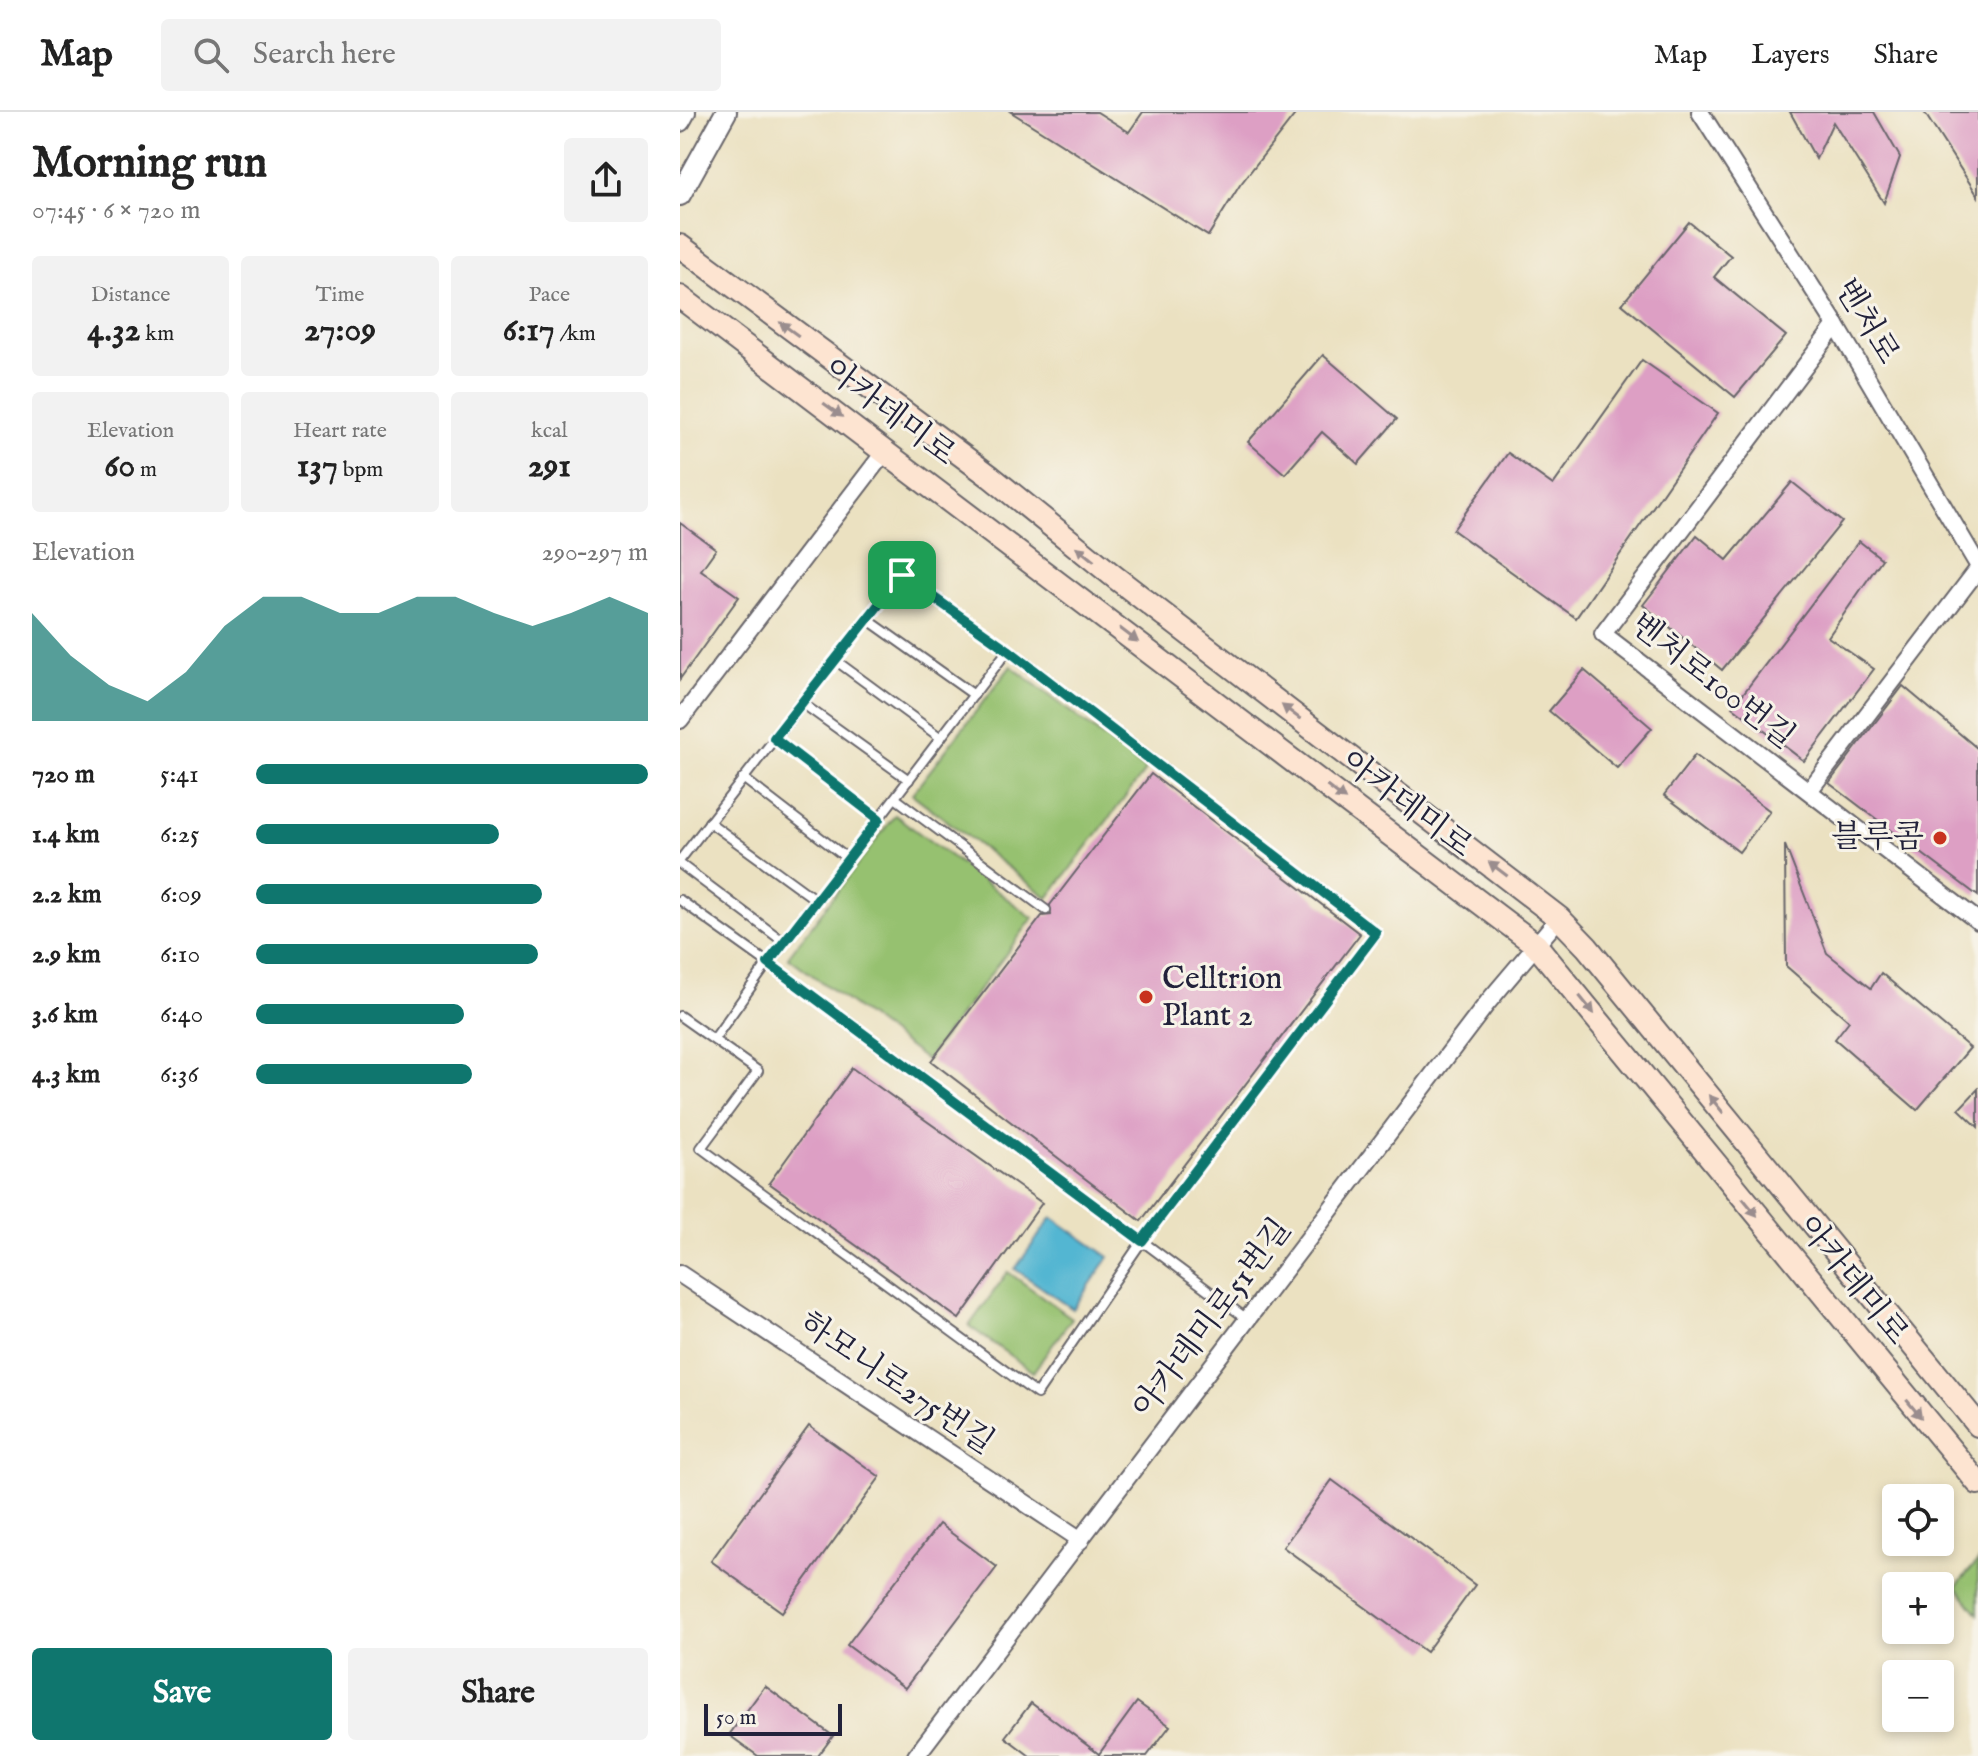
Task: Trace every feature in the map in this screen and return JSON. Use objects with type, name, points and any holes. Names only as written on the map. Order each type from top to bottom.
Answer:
[{"type":"main road","name":"아카데미로","points":[[680,246],[991,477],[1116,578],[1559,918],[1607,971],[1978,1425]]},
{"type":"main road","name":"아카데미로","points":[[680,297],[1536,945],[1978,1483]]},
{"type":"street","points":[[680,121],[685,112]]},
{"type":"street","points":[[680,195],[726,112]]},
{"type":"street","name":"벤처로","points":[[1700,112],[1836,325],[1978,567]]},
{"type":"street","name":"벤처로100번길","points":[[1836,325],[1603,634],[1978,921]]},
{"type":"street","points":[[680,720],[886,450]]},
{"type":"street","points":[[1809,791],[1978,567]]},
{"type":"street","name":"아카데미로51번길","points":[[916,1756],[1488,1002],[1559,918]]},
{"type":"street","name":"하모니로275번길","points":[[680,1274],[1081,1540]]},
{"type":"lane","points":[[680,1016],[758,1071],[701,1148],[1037,1394],[1142,1241],[1376,933],[1008,650],[902,575],[680,862],[784,942]]},
{"type":"lane","points":[[867,619],[974,695]]},
{"type":"lane","points":[[714,1039],[768,963],[1008,650]]},
{"type":"lane","points":[[835,660],[941,738]]},
{"type":"lane","points":[[802,703],[909,780]]},
{"type":"lane","points":[[774,738],[879,819]]},
{"type":"lane","points":[[743,778],[848,859]]},
{"type":"lane","points":[[895,798],[1046,910]]},
{"type":"lane","points":[[709,822],[816,900]]},
{"type":"lane","points":[[680,900],[1247,1320]]},
{"type":"green space","points":[[1011,666],[1146,770],[1048,898],[912,794]]},
{"type":"green space","points":[[895,815],[1033,918],[926,1060],[788,957]]},
{"type":"green space","points":[[1008,1272],[1072,1318],[1033,1372],[969,1326]]},
{"type":"green space","points":[[1978,1561],[1978,1614],[1956,1586]]},
{"type":"water","points":[[1052,1217],[1109,1257],[1073,1309],[1015,1269]]},
{"type":"building","points":[[1011,112],[1097,112],[1129,132],[1143,112],[1297,112],[1240,185],[1208,236]]},
{"type":"building","points":[[1790,112],[1874,112],[1900,157],[1884,203],[1833,122],[1816,159]]},
{"type":"building","points":[[1924,112],[1978,112],[1978,196]]},
{"type":"building","points":[[1689,222],[1731,256],[1714,277],[1786,336],[1735,397],[1622,304]]},
{"type":"building","points":[[1323,355],[1397,419],[1358,464],[1322,432],[1285,474],[1248,442]]},
{"type":"building","points":[[1642,360],[1718,413],[1576,618],[1453,530],[1508,453],[1553,485]]},
{"type":"building","points":[[1792,482],[1842,522],[1722,670],[1643,605],[1697,535],[1727,560]]},
{"type":"building","points":[[680,523],[716,549],[701,570],[739,597],[680,679]]},
{"type":"building","points":[[1859,541],[1882,559],[1828,637],[1874,669],[1804,761],[1733,707]]},
{"type":"building","points":[[1584,670],[1652,728],[1617,768],[1549,711]]},
{"type":"building","name":"블루콤","points":[[1903,686],[1978,749],[1978,896],[1829,783]]},
{"type":"building","points":[[1695,755],[1770,811],[1739,852],[1664,795]]},
{"type":"building","name":"Celltrion Plant 2","points":[[1151,774],[1360,934],[1141,1221],[931,1061],[1042,916],[1051,915],[1050,905]]},
{"type":"building","points":[[1785,845],[1827,953],[1871,988],[1881,973],[1970,1048],[1917,1110],[1835,1039],[1849,1021],[1786,966]]},
{"type":"building","points":[[852,1068],[1042,1203],[959,1319],[769,1183]]},
{"type":"building","points":[[1978,1089],[1978,1127],[1959,1109]]},
{"type":"building","points":[[809,1426],[880,1477],[782,1612],[711,1561]]},
{"type":"building","points":[[1332,1480],[1475,1585],[1426,1652],[1283,1547]]},
{"type":"building","points":[[939,1524],[997,1567],[905,1688],[847,1645]]},
{"type":"building","points":[[765,1686],[833,1736],[818,1756],[758,1756],[729,1735]]},
{"type":"building","points":[[1137,1702],[1170,1726],[1147,1756],[1030,1756],[1005,1737],[1031,1703],[1099,1754]]},
{"type":"place","name":"블루콤","points":[[1940,838]]},
{"type":"place","name":"Celltrion Plant 2","points":[[1146,997]]},
{"type":"route","points":[[902,575],[1008,650],[1376,933],[1142,1241],[768,963],[879,819],[774,738],[902,575]]}]
